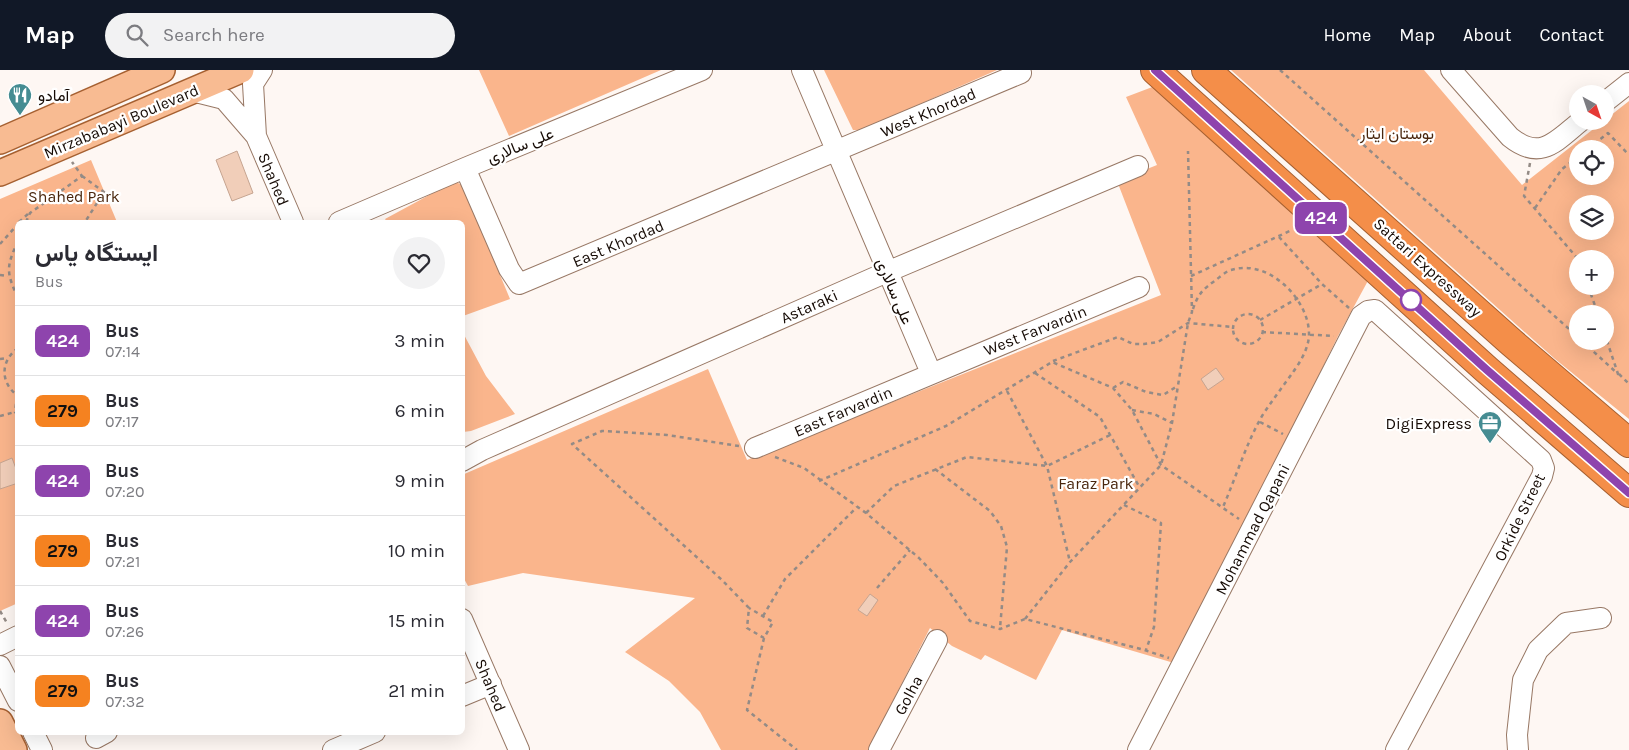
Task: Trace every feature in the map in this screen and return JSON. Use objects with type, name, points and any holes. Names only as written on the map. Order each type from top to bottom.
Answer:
[{"type":"highway","points":[[1155,70],[1487,370],[1629,493]]},
{"type":"highway","name":"Sattari Expressway","points":[[1206,70],[1511,342],[1627,440]]},
{"type":"main road","name":"Mirzababayi Boulevard","points":[[0,141],[162,70]]},
{"type":"main road","name":"Mirzababayi Boulevard","points":[[0,172],[241,70]]},
{"type":"main road","points":[[0,722],[14,750]]},
{"type":"street","name":"Shahed","points":[[256,136],[253,84],[262,70]]},
{"type":"street","name":"علی سالاری","points":[[344,220],[702,70]]},
{"type":"street","name":"علی سالاری","points":[[802,70],[931,373]]},
{"type":"street","points":[[1451,70],[1510,137],[1521,146],[1532,150],[1544,149],[1569,130]]},
{"type":"street","name":"West Khordad","points":[[836,152],[1021,73]]},
{"type":"street","points":[[1614,95],[1629,83]]},
{"type":"street","name":"Shahed","points":[[192,91],[224,99],[256,136],[292,220]]},
{"type":"street","name":"East Khordad","points":[[464,168],[509,269],[519,284],[836,152]]},
{"type":"street","name":"Astaraki","points":[[472,449],[1138,166]]},
{"type":"street","name":"West Farvardin","points":[[931,373],[1139,287]]},
{"type":"street","name":"Orkide Street","points":[[1360,311],[1374,310],[1541,460],[1544,468],[1538,485],[1396,750]]},
{"type":"street","name":"Mohammad Qapani","points":[[1138,750],[1361,316],[1360,311]]},
{"type":"street","name":"East Farvardin","points":[[755,448],[931,373]]},
{"type":"street","points":[[1518,750],[1517,735],[1523,680],[1538,650],[1566,623],[1601,618]]},
{"type":"street","name":"Shahed","points":[[465,626],[519,750]]},
{"type":"street","points":[[0,645],[15,638]]},
{"type":"street","name":"Golha","points":[[879,750],[938,640]]},
{"type":"street","points":[[0,666],[15,695]]},
{"type":"street","points":[[465,695],[491,684]]},
{"type":"street","points":[[35,735],[42,750]]},
{"type":"street","points":[[333,750],[368,735]]},
{"type":"path","points":[[1280,70],[1569,329]]},
{"type":"path","points":[[1600,140],[1608,134],[1629,155]]},
{"type":"path","points":[[61,146],[82,176],[104,192],[86,220]]},
{"type":"path","points":[[1532,150],[1524,196],[1570,250]]},
{"type":"path","points":[[1188,151],[1192,312]]},
{"type":"path","points":[[1534,208],[1562,169],[1569,164]]},
{"type":"path","points":[[22,220],[82,176]]},
{"type":"path","points":[[27,220],[30,213]]},
{"type":"path","points":[[0,244],[15,226]]},
{"type":"path","points":[[1191,276],[1292,230]]},
{"type":"path","points":[[1279,237],[1322,284],[1360,311]]},
{"type":"path","points":[[15,248],[11,257],[8,276],[15,291]]},
{"type":"path","points":[[797,750],[747,710],[764,638],[772,622],[749,608],[722,580],[572,444],[602,431],[667,435],[755,448],[804,468],[819,481],[866,513],[910,550],[943,583],[970,621],[1000,628],[1025,619],[1070,562],[1161,466],[1172,423],[1176,387],[1188,323],[1198,294],[1231,270],[1249,268],[1269,274],[1288,288],[1297,299],[1309,334],[1300,361],[1260,422],[1223,507]]},
{"type":"path","points":[[0,275],[8,276]]},
{"type":"path","points":[[1260,320],[1322,284]]},
{"type":"path","points":[[1244,314],[1254,315],[1260,320],[1262,332],[1256,341],[1246,344],[1235,336],[1233,327],[1237,318],[1244,314]]},
{"type":"path","points":[[819,481],[946,426],[1007,391],[1052,362],[1118,337],[1133,344],[1158,342],[1188,323],[1233,327]]},
{"type":"path","points":[[1262,332],[1338,336]]},
{"type":"path","points":[[1592,350],[1629,384]]},
{"type":"path","points":[[1610,350],[1618,374]]},
{"type":"path","points":[[0,359],[7,358],[15,351]]},
{"type":"path","points":[[7,358],[3,375],[10,390],[15,394]]},
{"type":"path","points":[[1052,362],[1113,388],[1132,410],[1161,466],[1223,507],[1246,525]]},
{"type":"path","points":[[1035,372],[1100,417],[1140,488]]},
{"type":"path","points":[[1113,388],[1123,382],[1146,392],[1163,395],[1176,387]]},
{"type":"path","points":[[1007,391],[1047,466],[1070,562]]},
{"type":"path","points":[[1132,410],[1148,412],[1172,423]]},
{"type":"path","points":[[0,416],[15,412]]},
{"type":"path","points":[[1260,422],[1296,441]]},
{"type":"path","points":[[866,513],[894,486],[967,457],[1047,466],[1110,435]]},
{"type":"path","points":[[936,469],[990,511],[1001,526],[1007,547],[1000,628]]},
{"type":"path","points":[[1124,504],[1161,523],[1154,627],[1146,650]]},
{"type":"path","points":[[763,616],[785,579],[858,507]]},
{"type":"path","points":[[877,588],[910,550]]},
{"type":"path","points":[[749,608],[747,628],[764,638]]},
{"type":"path","points":[[1025,619],[1146,650],[1175,660]]},
{"type":"green space","points":[[479,70],[661,70],[509,136]]},
{"type":"green space","points":[[824,70],[997,70],[861,130],[853,130]]},
{"type":"green space","name":"بوستان ایثار","points":[[1231,70],[1424,70],[1522,185],[1569,148],[1569,185],[1614,185],[1614,140],[1579,140],[1592,130],[1614,130],[1614,113],[1629,101],[1629,419],[1555,359]]},
{"type":"green space","name":"Faraz Park","points":[[1155,86],[1370,277],[1338,336],[1246,525],[1174,663],[1062,630],[1036,680],[985,655],[981,660],[952,646],[930,628],[868,750],[721,750],[700,712],[669,681],[625,652],[695,598],[523,573],[468,586],[465,580],[465,474],[708,369],[747,460],[1161,295],[1117,181],[1157,165],[1126,97]]},
{"type":"green space","name":"Shahed Park","points":[[91,160],[116,220],[15,220],[15,604],[0,611],[0,199]]},
{"type":"green space","points":[[455,181],[463,186],[510,299],[465,315],[465,220],[385,219]]},
{"type":"green space","points":[[465,337],[486,376],[515,414],[465,432]]},
{"type":"building","points":[[237,151],[253,193],[232,201],[216,160]]},
{"type":"building","points":[[1216,368],[1224,379],[1208,390],[1201,379]]},
{"type":"building","points":[[12,458],[15,466],[15,484],[0,489],[0,463]]},
{"type":"building","points":[[870,594],[878,600],[867,616],[858,610]]},
{"type":"bus line","name":"424","points":[[1155,70],[1339,234],[1487,370],[1591,458],[1629,493]]},
{"type":"place","name":"آمادو","points":[[20,116]]},
{"type":"place","name":"DigiExpress","points":[[1490,444]]}]
